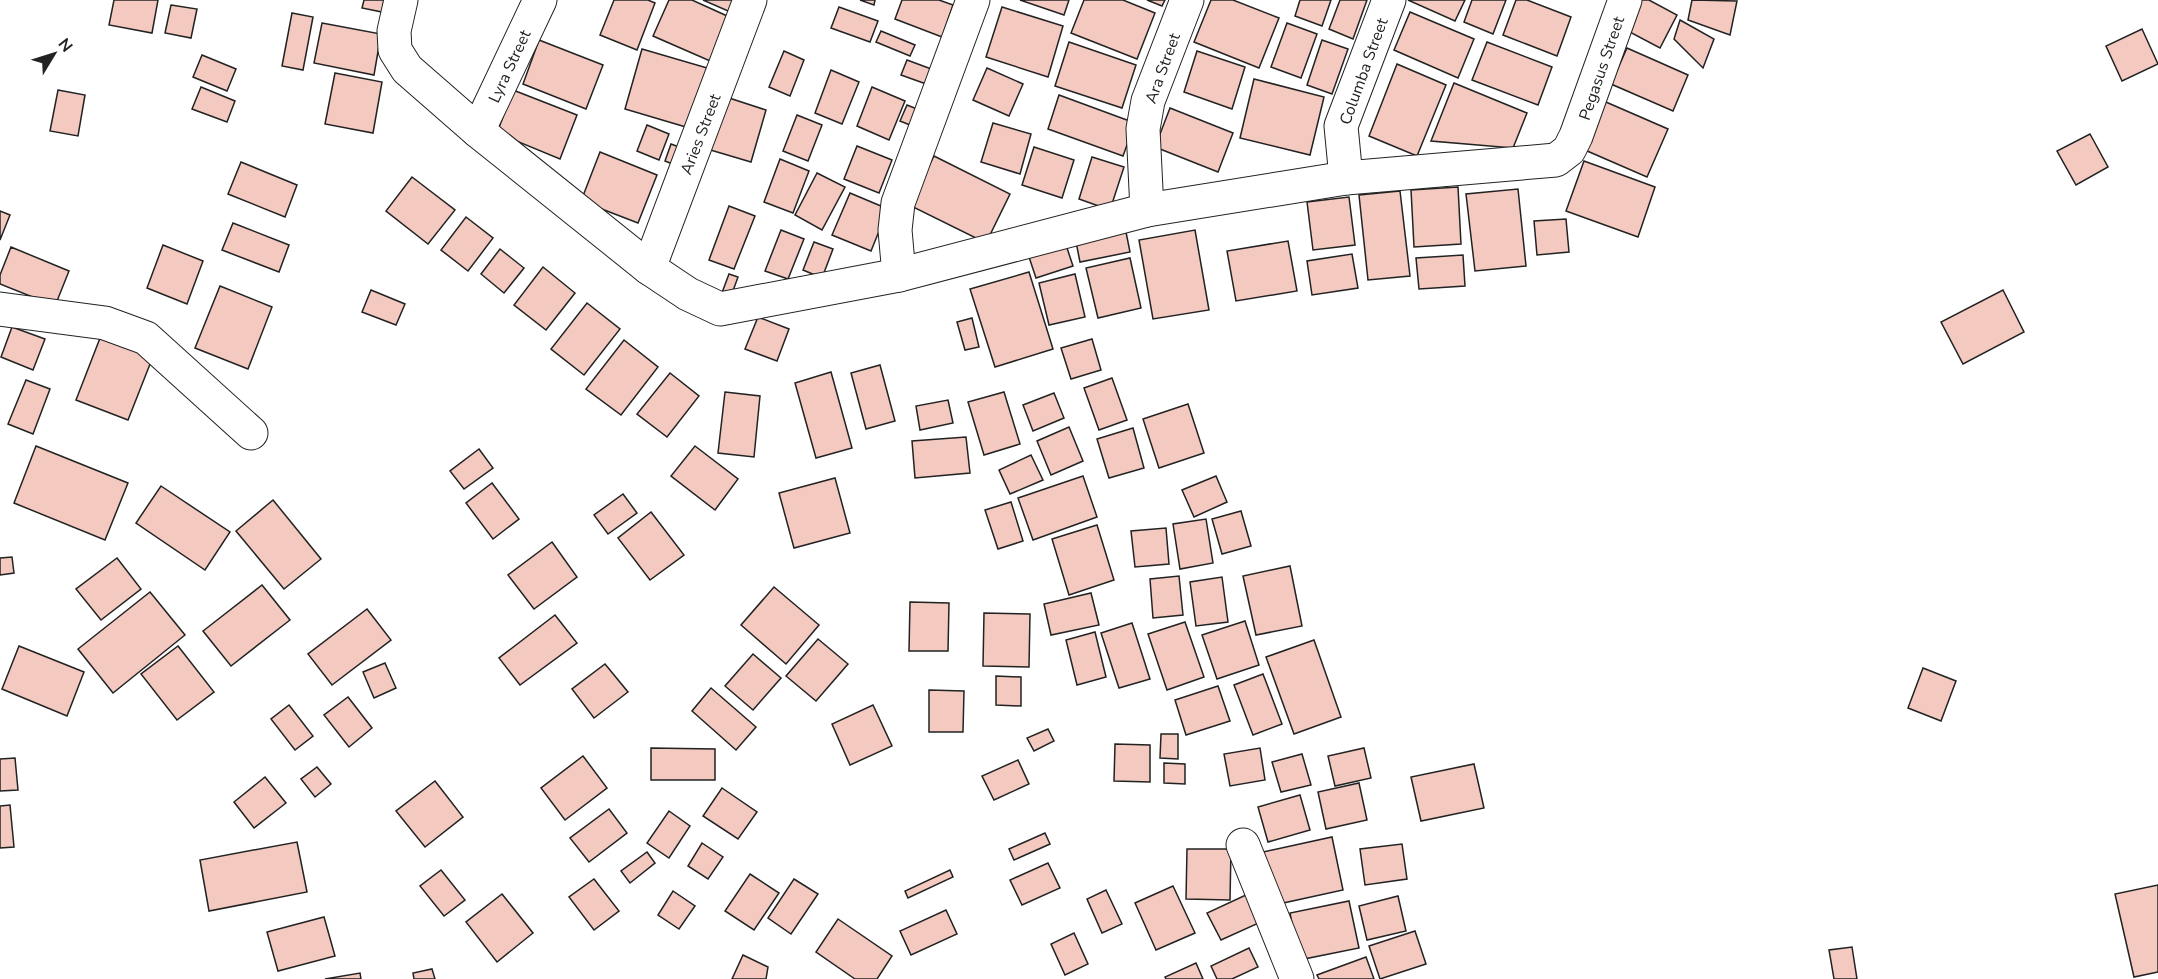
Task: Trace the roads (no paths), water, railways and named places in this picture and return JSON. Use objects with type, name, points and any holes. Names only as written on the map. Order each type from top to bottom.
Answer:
[{"type":"street","name":"Pegasus Street","points":[[401,0],[394,31],[395,50],[407,69],[478,131],[649,268],[688,294],[720,309],[899,275],[1147,210],[1346,178],[1556,160],[1569,150],[1576,136],[1625,0]]},
{"type":"street","name":"Lyra Street","points":[[478,131],[540,0]]},
{"type":"street","name":"Aries Street","points":[[649,268],[750,0]]},
{"type":"street","points":[[899,275],[895,230],[898,203],[973,0]]},
{"type":"street","name":"Ara Street","points":[[1147,210],[1143,129],[1148,101],[1187,0]]},
{"type":"street","name":"Columba Street","points":[[1346,178],[1341,126],[1389,0]]},
{"type":"street","points":[[0,309],[105,323],[146,338],[251,433]]},
{"type":"street","points":[[1243,844],[1296,979]]}]
